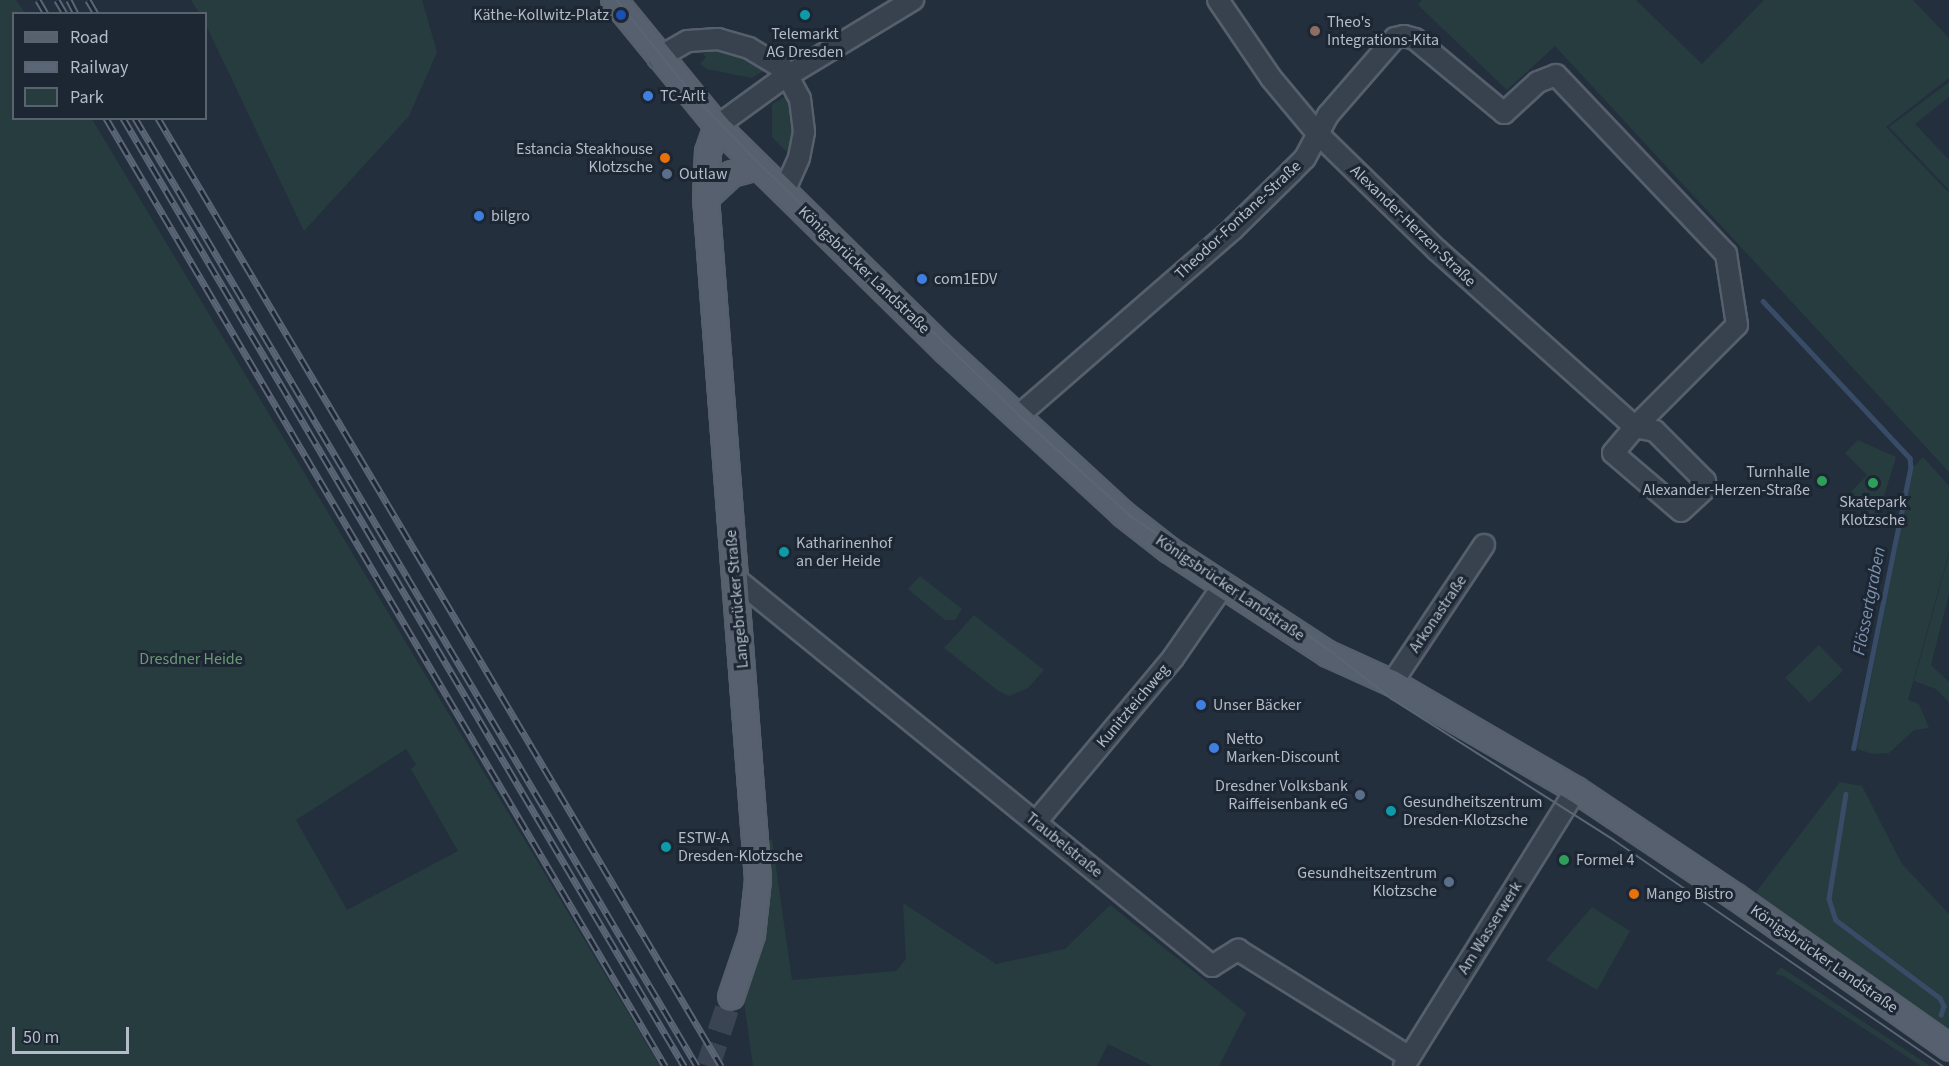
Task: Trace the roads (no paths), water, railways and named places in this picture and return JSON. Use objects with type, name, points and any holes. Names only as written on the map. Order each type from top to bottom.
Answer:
[{"type":"main road","name":"Königsbrücker Landstraße","points":[[614,0],[658,58],[717,126],[1017,417],[1123,514],[1223,586],[1328,654],[1392,683],[1576,790],[1736,897],[1949,1047]]},
{"type":"main road","name":"Langebrücker Straße","points":[[717,126],[708,152],[706,198],[758,880],[752,935],[731,997]]},
{"type":"main road","points":[[706,198],[732,174],[758,167]]},
{"type":"street","name":"Alexander-Herzen-Straße","points":[[1218,0],[1259,62],[1317,133],[1437,250],[1635,427],[1655,431],[1706,481],[1706,488],[1690,506],[1681,511],[1613,453],[1635,427],[1737,326],[1726,254]]},
{"type":"street","points":[[717,126],[784,78],[912,1]]},
{"type":"street","name":"Theodor-Fontane-Straße","points":[[1017,417],[1233,229],[1305,158],[1328,115],[1395,38],[1404,36],[1415,39],[1504,113],[1538,82],[1556,75],[1726,254]]},
{"type":"street","points":[[658,58],[688,41],[718,39],[762,54],[800,99],[804,132],[799,158],[784,191]]},
{"type":"street","name":"Arkonastraße","points":[[1392,683],[1484,545]]},
{"type":"street","name":"Traubelstraße","points":[[735,578],[1212,966],[1238,950],[1406,1062]]},
{"type":"street","name":"Kunitzteichweg","points":[[1036,822],[1173,658],[1223,586]]},
{"type":"street","name":"Am Wasserwerk","points":[[1406,1062],[1576,790]]},
{"type":"waterway","name":"Flössertgraben","points":[[1763,301],[1910,458],[1911,467],[1854,748]]},
{"type":"waterway","name":"Flössertgraben","points":[[1846,794],[1829,899],[1836,920],[1940,998],[1944,1006],[1941,1015]]},
{"type":"tunnel","points":[[708,1066],[731,997]]},
{"type":"tram line","points":[[617,0],[693,95],[757,161],[1019,415],[1132,517],[1327,648],[1392,699],[1614,840],[1943,1066]]},
{"type":"railway","points":[[38,0],[45,12]]},
{"type":"railway","points":[[57,0],[64,12]]},
{"type":"railway","points":[[69,0],[75,12]]},
{"type":"railway","points":[[88,0],[95,12]]},
{"type":"railway","points":[[107,120],[665,1066]]},
{"type":"railway","points":[[124,120],[684,1066]]},
{"type":"railway","points":[[136,120],[697,1066]]},
{"type":"railway","points":[[159,120],[721,1066]]},
{"type":"place","name":"Käthe-Kollwitz-Platz","points":[[621,15]]},
{"type":"place","name":"Telemarkt AG Dresden","points":[[805,15]]},
{"type":"place","name":"Theo's Integrations-Kita","points":[[1315,31]]},
{"type":"place","name":"TC-Arlt","points":[[648,96]]},
{"type":"place","name":"Estancia Steakhouse Klotzsche","points":[[665,158]]},
{"type":"place","name":"Outlaw","points":[[667,174]]},
{"type":"place","name":"bilgro","points":[[479,216]]},
{"type":"place","name":"com1EDV","points":[[922,279]]},
{"type":"place","name":"Turnhalle Alexander-Herzen-Straße","points":[[1822,481]]},
{"type":"place","name":"Skatepark Klotzsche","points":[[1873,483]]},
{"type":"place","name":"Katharinenhof an der Heide","points":[[784,552]]},
{"type":"place","name":"Unser Bäcker","points":[[1201,705]]},
{"type":"place","name":"Netto Marken-Discount","points":[[1214,748]]},
{"type":"place","name":"Dresdner Volksbank Raiffeisenbank eG","points":[[1360,795]]},
{"type":"place","name":"Gesundheitszentrum Dresden-Klotzsche","points":[[1391,811]]},
{"type":"place","name":"ESTW-A Dresden-Klotzsche","points":[[666,847]]},
{"type":"place","name":"Formel 4","points":[[1564,860]]},
{"type":"place","name":"Gesundheitszentrum Klotzsche","points":[[1449,882]]},
{"type":"place","name":"Mango Bistro","points":[[1634,894]]},
{"type":"park label","name":"Dresdner Heide","points":[[191,659]]}]
